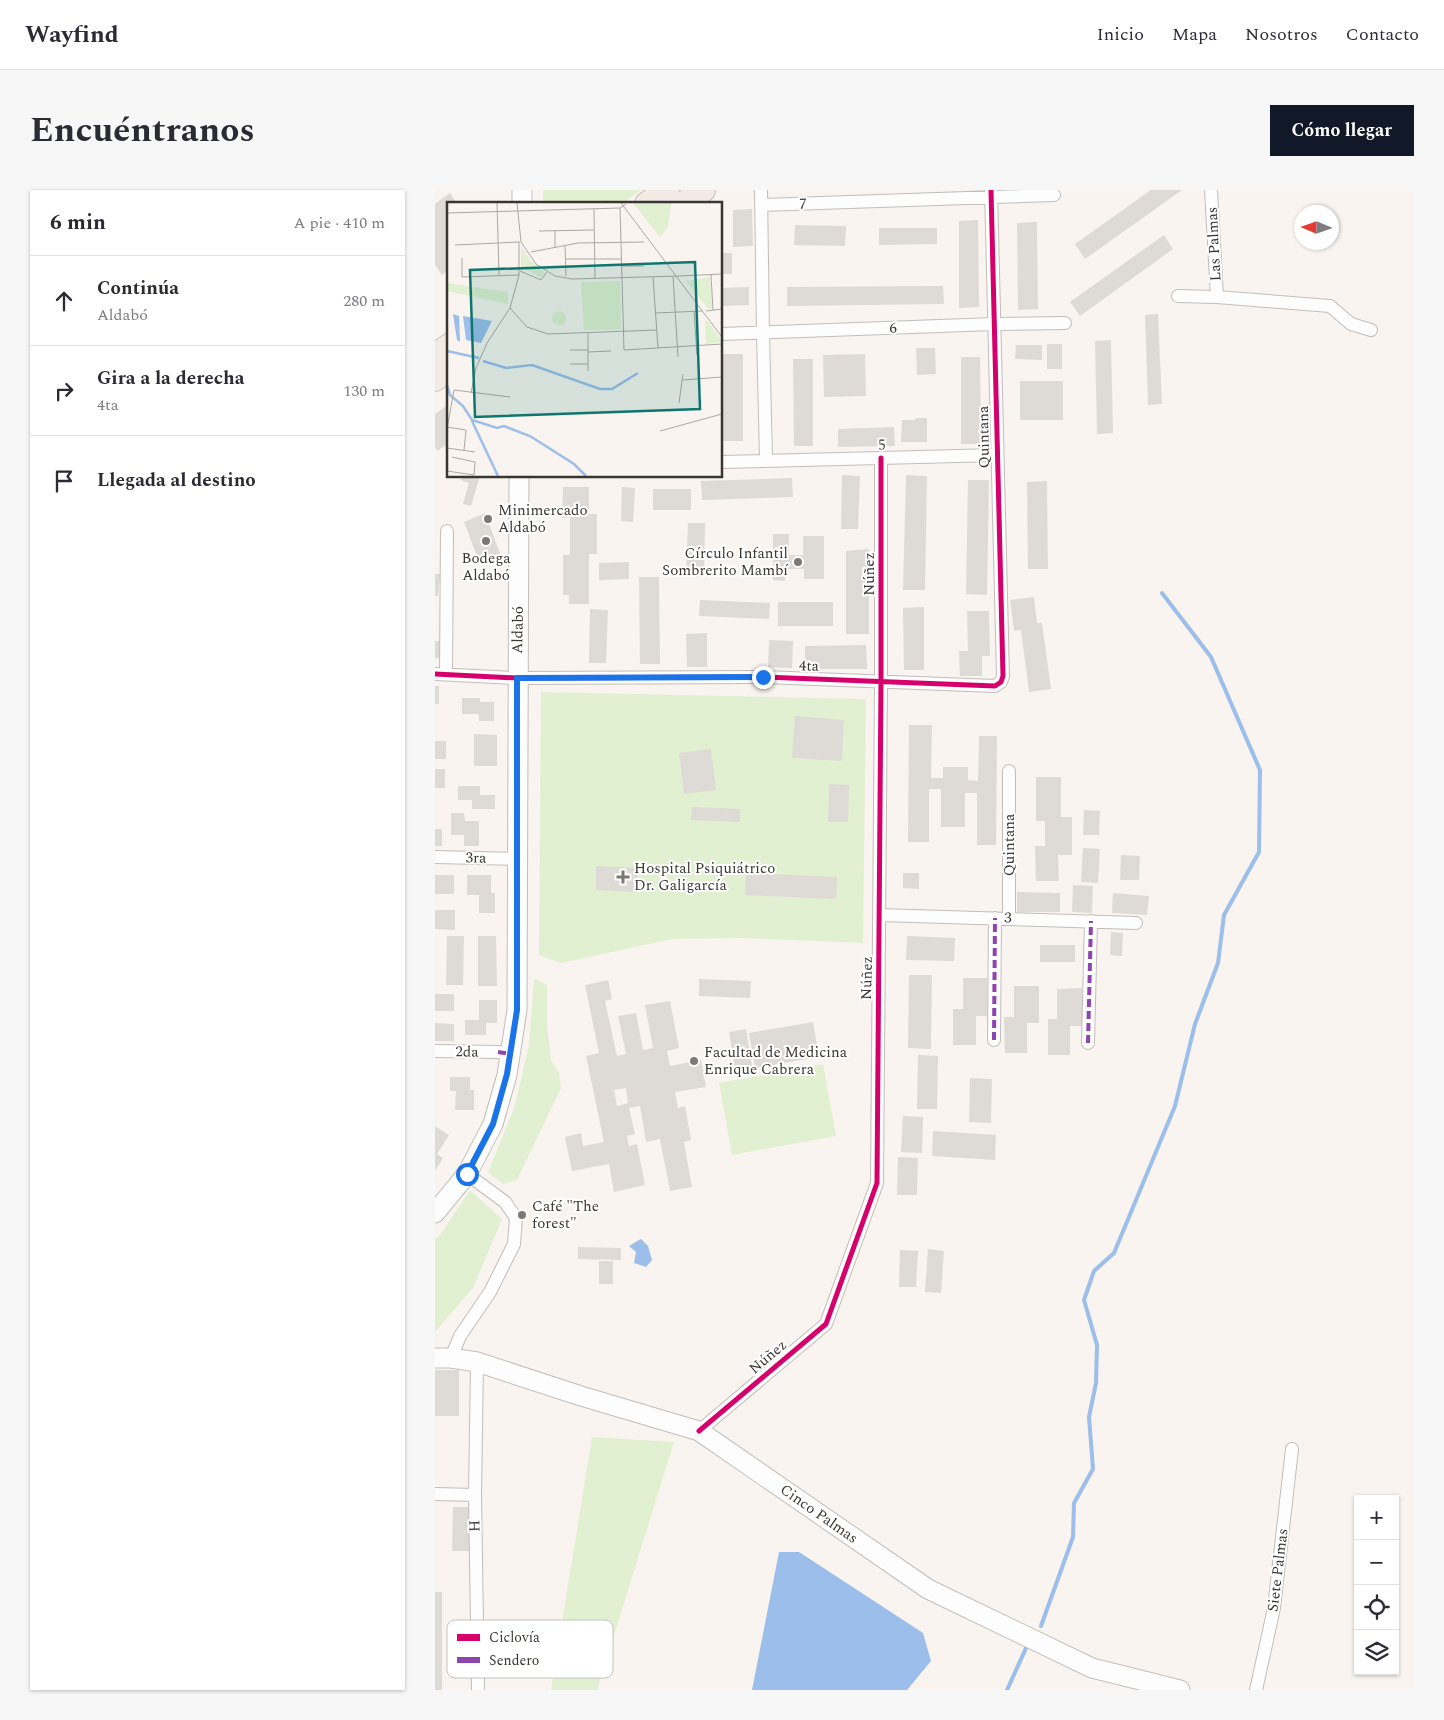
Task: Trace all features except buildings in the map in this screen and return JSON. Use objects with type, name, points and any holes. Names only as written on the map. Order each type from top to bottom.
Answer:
[{"type":"highway","points":[[650,202],[667,190]]},
{"type":"highway","points":[[686,202],[703,190]]},
{"type":"highway","points":[[435,356],[447,347]]},
{"type":"highway","points":[[435,379],[447,370]]},
{"type":"street","points":[[761,190],[766,460]]},
{"type":"street","name":"Las Palmas","points":[[1211,190],[1217,297]]},
{"type":"street","name":"7","points":[[761,206],[991,194],[1054,195]]},
{"type":"street","name":"Quintana","points":[[991,194],[1003,676],[1001,682]]},
{"type":"street","points":[[1178,296],[1217,297],[1329,306],[1351,324],[1371,330]]},
{"type":"street","name":"6","points":[[723,334],[1065,323]]},
{"type":"street","name":"5","points":[[723,462],[997,455]]},
{"type":"street","name":"Núñez","points":[[699,1431],[826,1324],[877,1183],[880,915],[881,458]]},
{"type":"street","name":"Aldabó","points":[[435,1213],[467,1174],[493,1124],[507,1074],[505,1053],[517,1010],[519,478]]},
{"type":"street","points":[[440,674],[447,531]]},
{"type":"street","name":"4ta","points":[[440,674],[517,678],[763,677],[995,686],[1001,682]]},
{"type":"street","name":"Quintana","points":[[1009,771],[1009,918]]},
{"type":"street","name":"3ra","points":[[435,857],[517,859]]},
{"type":"street","name":"3","points":[[880,915],[1137,923]]},
{"type":"street","points":[[994,1040],[995,918]]},
{"type":"street","points":[[1088,1043],[1091,921]]},
{"type":"street","name":"2da","points":[[435,1051],[505,1053]]},
{"type":"street","name":"Cinco Palmas","points":[[443,1358],[490,1292],[513,1244],[516,1218],[505,1202],[467,1174]]},
{"type":"street","name":"Cinco Palmas","points":[[443,1358],[477,1362],[572,1394],[699,1431],[928,1589],[1091,1668],[1180,1690]]},
{"type":"street","name":"H","points":[[477,1362],[475,1495],[477,1620]]},
{"type":"street","name":"Siete Palmas","points":[[1256,1690],[1274,1608],[1293,1450]]},
{"type":"street","points":[[435,1494],[475,1495]]},
{"type":"green space","points":[[543,190],[641,190],[625,202],[543,202]]},
{"type":"green space","points":[[541,692],[866,699],[863,943],[742,938],[672,939],[561,963],[539,955]]},
{"type":"green space","points":[[534,979],[547,985],[547,1026],[551,1061],[559,1073],[561,1088],[517,1180],[503,1184],[488,1172],[514,1109],[529,1045]]},
{"type":"green space","points":[[823,1064],[836,1136],[732,1155],[719,1083]]},
{"type":"green space","points":[[470,1190],[502,1219],[473,1288],[435,1332],[435,1239],[440,1235]]},
{"type":"green space","points":[[592,1437],[674,1442],[613,1638],[613,1620],[562,1620]]},
{"type":"green space","points":[[553,1678],[601,1678],[597,1690],[551,1690]]},
{"type":"water","points":[[641,1239],[648,1246],[652,1260],[646,1267],[634,1263],[636,1252],[629,1246]]},
{"type":"water","points":[[779,1552],[799,1552],[923,1633],[931,1661],[907,1690],[752,1690]]},
{"type":"waterway","points":[[1041,1626],[1073,1537],[1074,1503],[1093,1469],[1089,1417],[1096,1383],[1097,1345],[1084,1300],[1094,1271],[1114,1253],[1175,1106],[1195,1024],[1218,963],[1224,915],[1259,852],[1260,770],[1211,657],[1162,593]]},
{"type":"waterway","points":[[1007,1690],[1027,1646]]},
{"type":"marked path","points":[[994,1040],[995,918]]},
{"type":"marked path","points":[[1088,1043],[1091,921]]},
{"type":"marked path","points":[[498,1052],[511,1054]]},
{"type":"cycle path","points":[[435,674],[517,678],[764,677],[995,686],[1001,682],[1003,676],[991,190]]},
{"type":"cycle path","points":[[699,1431],[826,1324],[877,1183],[881,458]]},
{"type":"place","name":"Minimercado Aldabó","points":[[488,519]]},
{"type":"place","name":"Bodega Aldabó","points":[[486,541]]},
{"type":"place","name":"Círculo Infantil Sombrerito Mambí","points":[[798,562]]},
{"type":"place","name":"Hospital Psiquiátrico Dr. Galigarcía","points":[[623,877]]},
{"type":"place","name":"Facultad de Medicina Enrique Cabrera","points":[[694,1061]]},
{"type":"place","name":"Café \"The forest\"","points":[[522,1215]]},
{"type":"route","points":[[467,1174],[493,1124],[507,1074],[517,1010],[517,678],[763,677]]}]
